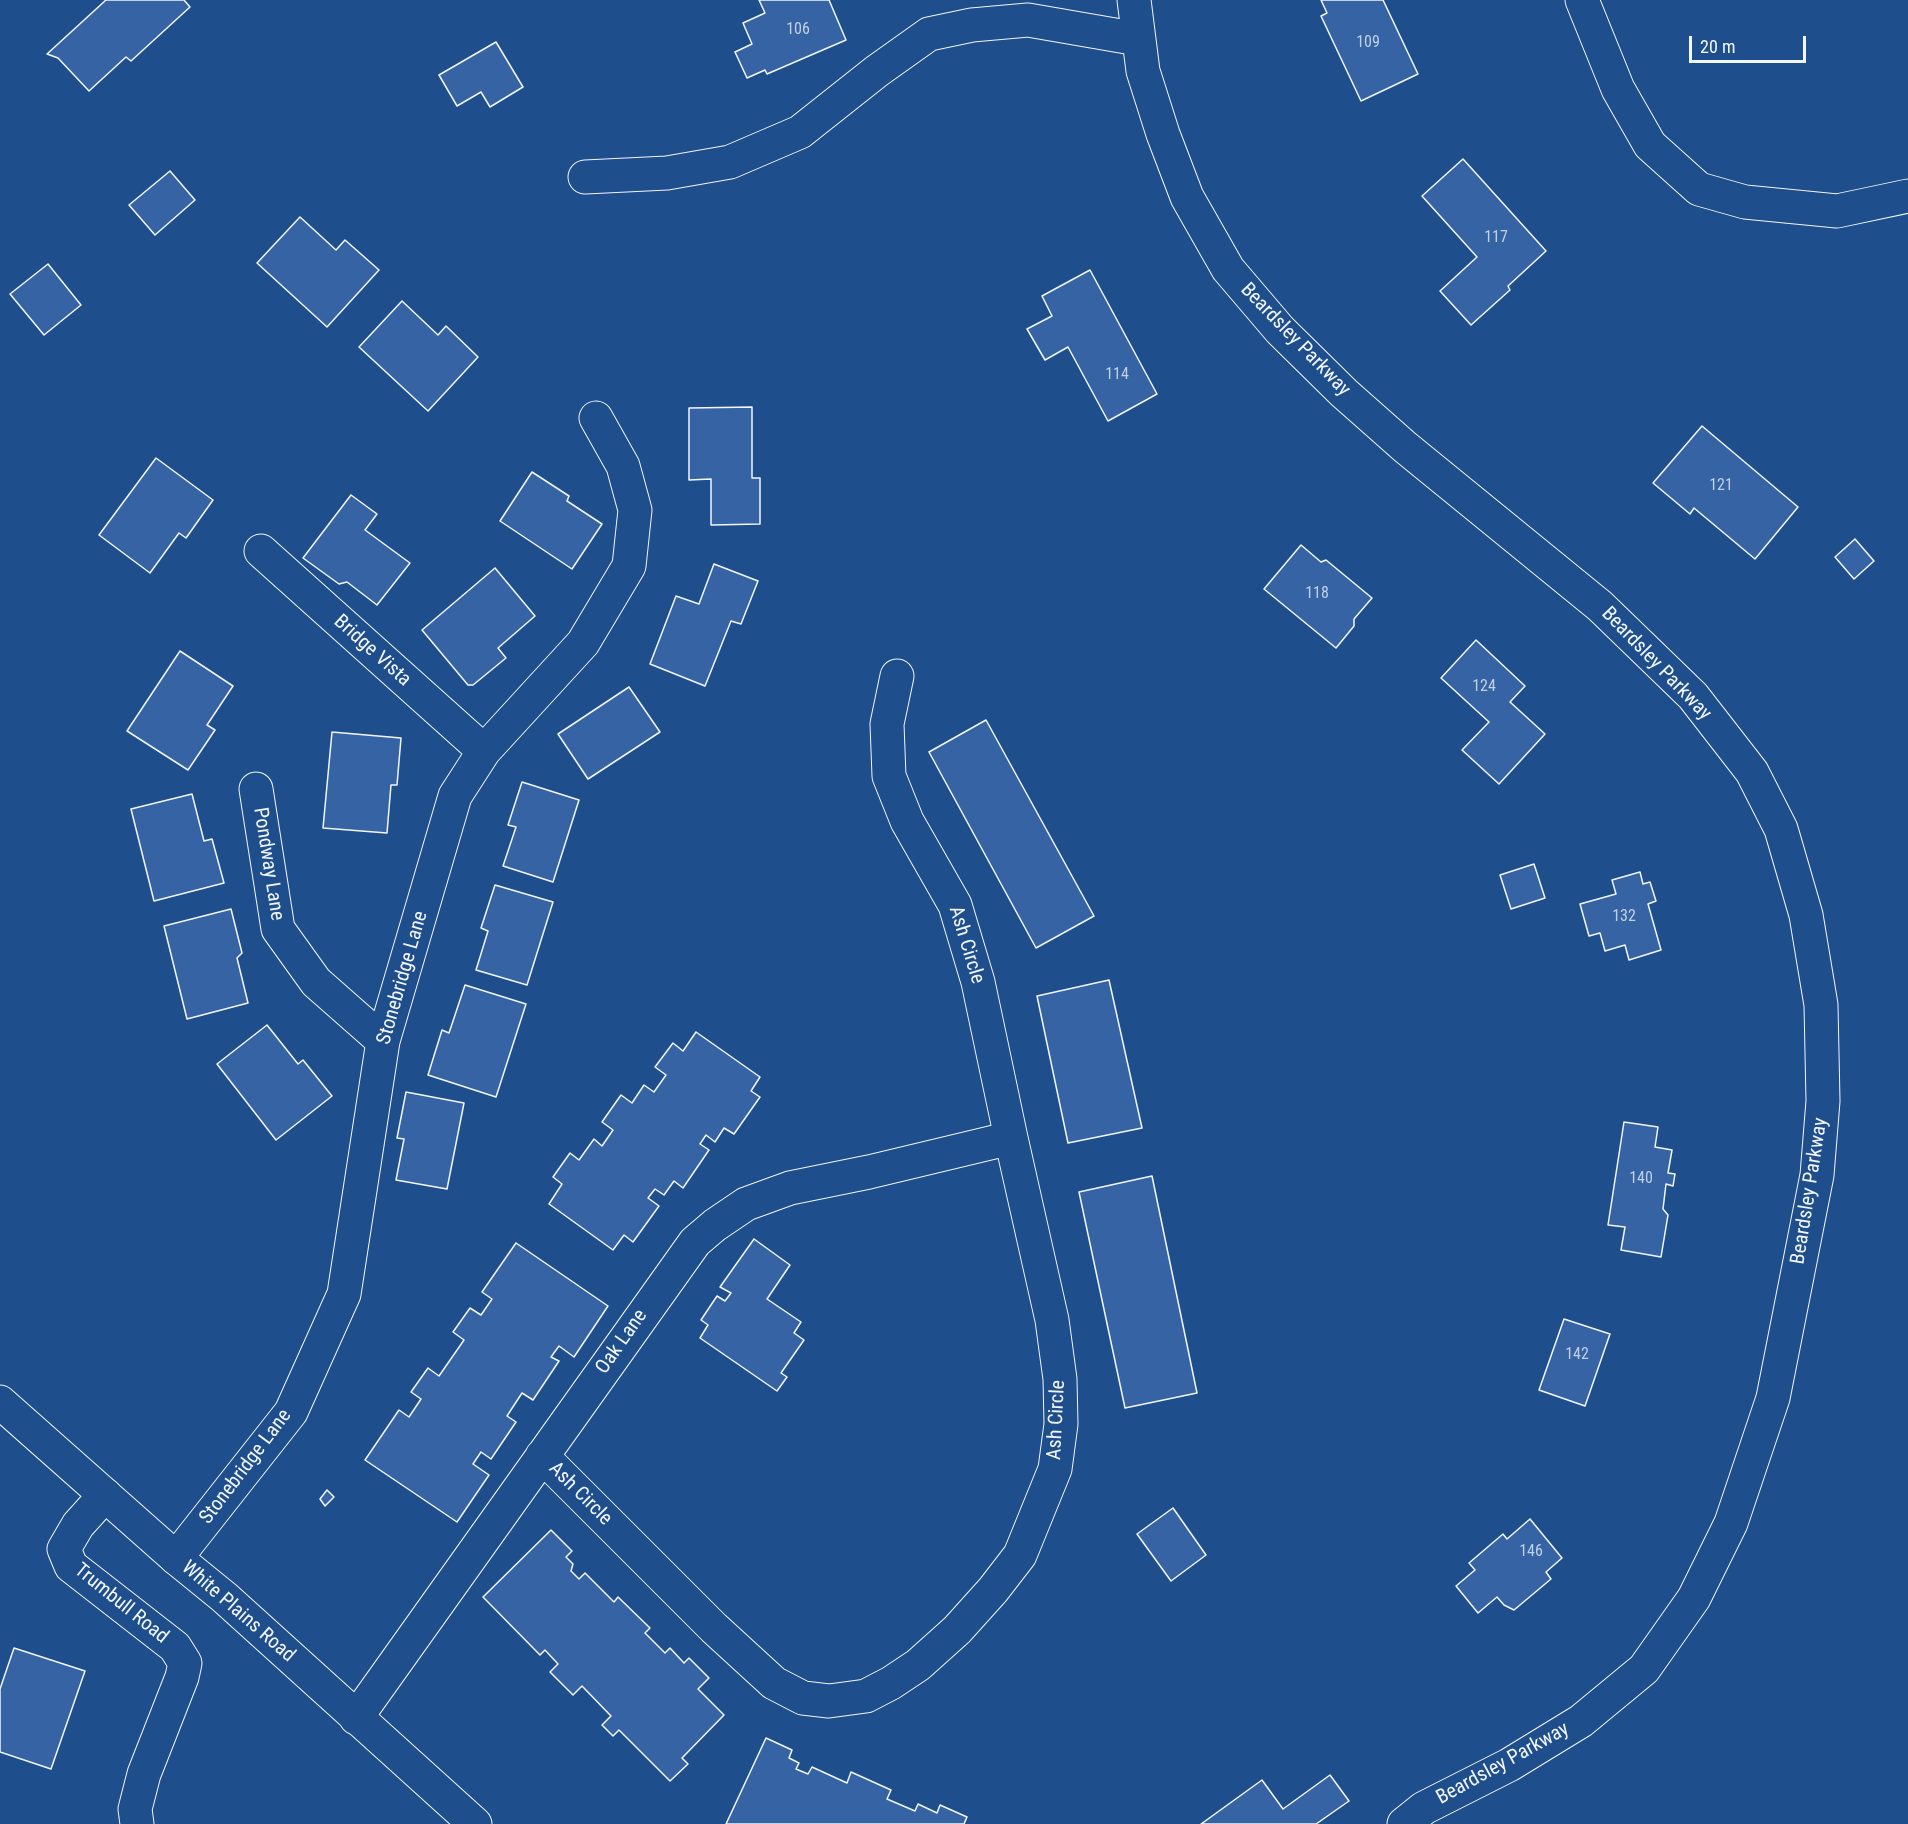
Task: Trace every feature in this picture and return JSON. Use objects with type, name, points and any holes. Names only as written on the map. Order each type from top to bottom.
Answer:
[{"type":"street","name":"Beardsley Parkway","points":[[1134,0],[1143,71],[1163,134],[1187,196],[1228,269],[1280,330],[1344,393],[1405,447],[1600,606],[1693,696],[1752,772],[1781,829],[1806,915],[1821,1005],[1823,1101],[1817,1175],[1773,1398],[1731,1522],[1694,1598],[1644,1669],[1581,1721],[1509,1765],[1424,1808],[1404,1824]]},
{"type":"street","points":[[1582,0],[1618,89],[1650,145],[1700,189],[1745,202],[1837,211],[1908,196]]},
{"type":"street","points":[[585,177],[667,173],[730,162],[800,132],[877,71],[929,34],[972,25],[1028,20],[1138,39]]},
{"type":"street","name":"Stonebridge Lane","points":[[176,1558],[291,1412],[344,1294],[383,1041],[455,796],[484,751],[583,644],[629,566],[636,510],[623,466],[596,418]]},
{"type":"street","name":"Bridge Vista","points":[[261,551],[484,751]]},
{"type":"street","name":"Ash Circle","points":[[542,1456],[714,1628],[774,1683],[802,1698],[829,1701],[866,1696],[891,1683],[918,1665],[957,1630],[993,1590],[1020,1555],[1055,1469],[1061,1425],[1060,1379],[1052,1320],[978,982],[955,905],[908,821],[889,776],[887,724],[897,676]]},
{"type":"street","name":"Pondway Lane","points":[[256,789],[278,929],[316,982],[383,1041]]},
{"type":"street","name":"Oak Lane","points":[[356,1718],[695,1242],[714,1225],[746,1204],[790,1188],[869,1172],[1011,1138]]},
{"type":"street","name":"White Plains Road","points":[[0,1402],[176,1558],[224,1597],[475,1824]]},
{"type":"street","name":"Trumbull Road","points":[[105,1495],[78,1525],[64,1549],[71,1566],[175,1647],[185,1663],[182,1677],[144,1774],[135,1809],[137,1824]]},
{"type":"building","points":[[106,0],[184,0],[190,7],[131,61],[126,57],[89,91],[58,58],[47,54]]},
{"type":"building","points":[[759,0],[829,0],[846,40],[767,74],[765,70],[747,78],[735,52],[752,44],[743,23],[765,13]]},
{"type":"building","points":[[1321,0],[1383,0],[1418,74],[1361,101],[1321,16],[1327,13]]},
{"type":"building","points":[[496,42],[523,87],[490,107],[481,92],[457,106],[439,75]]},
{"type":"building","points":[[1463,159],[1546,251],[1508,286],[1510,290],[1471,325],[1440,291],[1477,257],[1422,196]]},
{"type":"building","points":[[170,171],[195,200],[155,235],[129,205]]},
{"type":"building","points":[[300,217],[336,250],[345,240],[379,270],[327,327],[257,263]]},
{"type":"building","points":[[48,264],[81,305],[44,335],[10,294]]},
{"type":"building","points":[[1090,270],[1157,394],[1108,421],[1068,347],[1045,360],[1027,329],[1052,316],[1042,296]]},
{"type":"building","points":[[402,301],[438,335],[446,326],[478,357],[428,411],[359,347]]},
{"type":"building","points":[[752,407],[752,478],[760,478],[760,524],[711,525],[711,479],[689,480],[689,408]]},
{"type":"building","points":[[1702,426],[1798,507],[1755,559],[1694,508],[1690,514],[1653,483]]},
{"type":"building","points":[[156,458],[213,500],[186,538],[179,533],[150,573],[99,535]]},
{"type":"building","points":[[532,472],[569,496],[567,501],[602,524],[572,569],[500,521]]},
{"type":"building","points":[[351,495],[377,514],[365,530],[410,563],[377,605],[347,582],[339,584],[303,558]]},
{"type":"building","points":[[1855,539],[1874,561],[1854,579],[1835,557]]},
{"type":"building","points":[[1301,545],[1321,562],[1326,560],[1372,598],[1354,619],[1354,626],[1336,648],[1264,589]]},
{"type":"building","points":[[714,564],[758,581],[741,624],[731,621],[705,686],[650,664],[676,596],[699,604]]},
{"type":"building","points":[[495,568],[535,616],[498,648],[506,658],[473,685],[468,685],[422,630]]},
{"type":"building","points":[[1476,640],[1525,686],[1510,702],[1545,734],[1499,784],[1462,750],[1489,722],[1441,678]]},
{"type":"building","points":[[180,651],[233,686],[207,725],[215,730],[188,770],[127,731]]},
{"type":"building","points":[[629,687],[660,732],[588,779],[558,734]]},
{"type":"building","points":[[986,720],[1094,916],[1036,948],[929,752]]},
{"type":"building","points":[[332,732],[401,738],[397,785],[391,785],[387,833],[323,828]]},
{"type":"building","points":[[522,782],[579,800],[553,882],[503,866],[516,827],[508,825]]},
{"type":"building","points":[[192,794],[204,841],[212,839],[224,883],[154,901],[131,809]]},
{"type":"building","points":[[1534,864],[1545,898],[1511,909],[1500,875]]},
{"type":"building","points":[[1640,872],[1643,884],[1650,882],[1656,901],[1648,904],[1661,950],[1629,960],[1625,945],[1605,951],[1600,933],[1589,936],[1580,904],[1616,894],[1612,880]]},
{"type":"building","points":[[495,885],[553,902],[527,985],[476,970],[488,931],[481,928]]},
{"type":"building","points":[[231,909],[242,953],[237,958],[248,1003],[187,1019],[164,926]]},
{"type":"building","points":[[1109,980],[1142,1128],[1068,1143],[1037,996]]},
{"type":"building","points":[[465,985],[526,1004],[496,1097],[428,1075],[442,1030],[449,1033]]},
{"type":"building","points":[[267,1025],[298,1064],[303,1060],[332,1096],[276,1140],[217,1064]]},
{"type":"building","points":[[696,1032],[760,1077],[751,1091],[760,1097],[734,1134],[724,1128],[715,1142],[706,1135],[700,1144],[709,1150],[683,1188],[674,1181],[664,1195],[655,1189],[648,1198],[659,1206],[633,1242],[624,1235],[613,1250],[549,1204],[562,1184],[553,1177],[570,1153],[579,1160],[594,1139],[602,1146],[613,1130],[602,1122],[621,1095],[632,1103],[644,1085],[654,1092],[666,1075],[655,1067],[673,1043],[683,1051]]},
{"type":"building","points":[[406,1092],[464,1103],[447,1189],[396,1180],[404,1139],[397,1138]]},
{"type":"building","points":[[1624,1122],[1658,1127],[1655,1147],[1672,1150],[1668,1173],[1675,1174],[1673,1186],[1666,1184],[1663,1209],[1668,1215],[1661,1257],[1621,1250],[1625,1227],[1608,1225]]},
{"type":"building","points":[[1152,1176],[1197,1393],[1125,1408],[1079,1192]]},
{"type":"building","points":[[754,1239],[790,1265],[767,1299],[801,1322],[794,1333],[804,1340],[781,1373],[787,1377],[777,1391],[700,1338],[708,1325],[701,1320],[717,1296],[725,1301],[731,1293],[720,1287]]},
{"type":"building","points":[[516,1243],[608,1306],[574,1357],[559,1346],[551,1357],[559,1361],[533,1400],[522,1393],[507,1416],[516,1422],[491,1459],[481,1452],[473,1464],[489,1475],[457,1522],[365,1460],[399,1410],[409,1417],[421,1399],[411,1392],[428,1368],[439,1376],[464,1340],[453,1332],[470,1308],[481,1315],[492,1299],[482,1292]]},
{"type":"building","points":[[1564,1319],[1610,1334],[1585,1406],[1539,1390]]},
{"type":"building","points":[[327,1490],[334,1497],[325,1506],[320,1499]]},
{"type":"building","points":[[1173,1508],[1206,1555],[1171,1581],[1137,1534]]},
{"type":"building","points":[[1530,1519],[1562,1558],[1546,1572],[1551,1579],[1514,1610],[1504,1605],[1497,1597],[1478,1613],[1456,1586],[1475,1570],[1469,1563],[1503,1534],[1507,1539]]},
{"type":"building","points":[[551,1530],[572,1551],[566,1557],[573,1564],[571,1571],[579,1579],[585,1573],[614,1602],[618,1597],[650,1628],[645,1633],[665,1653],[670,1648],[684,1663],[689,1658],[709,1678],[698,1689],[724,1715],[682,1758],[688,1764],[670,1781],[619,1730],[613,1736],[602,1725],[611,1716],[582,1686],[573,1695],[550,1672],[558,1664],[545,1650],[540,1655],[483,1597]]},
{"type":"building","points":[[14,1648],[85,1671],[51,1769],[0,1752],[0,1689]]},
{"type":"building","points":[[766,1738],[792,1750],[789,1758],[799,1763],[796,1769],[808,1774],[812,1767],[847,1783],[851,1772],[891,1790],[887,1799],[915,1811],[918,1804],[937,1813],[940,1805],[967,1817],[964,1824],[726,1824]]},
{"type":"building","points":[[1330,1775],[1349,1801],[1316,1824],[1201,1824],[1262,1780],[1283,1809]]}]
